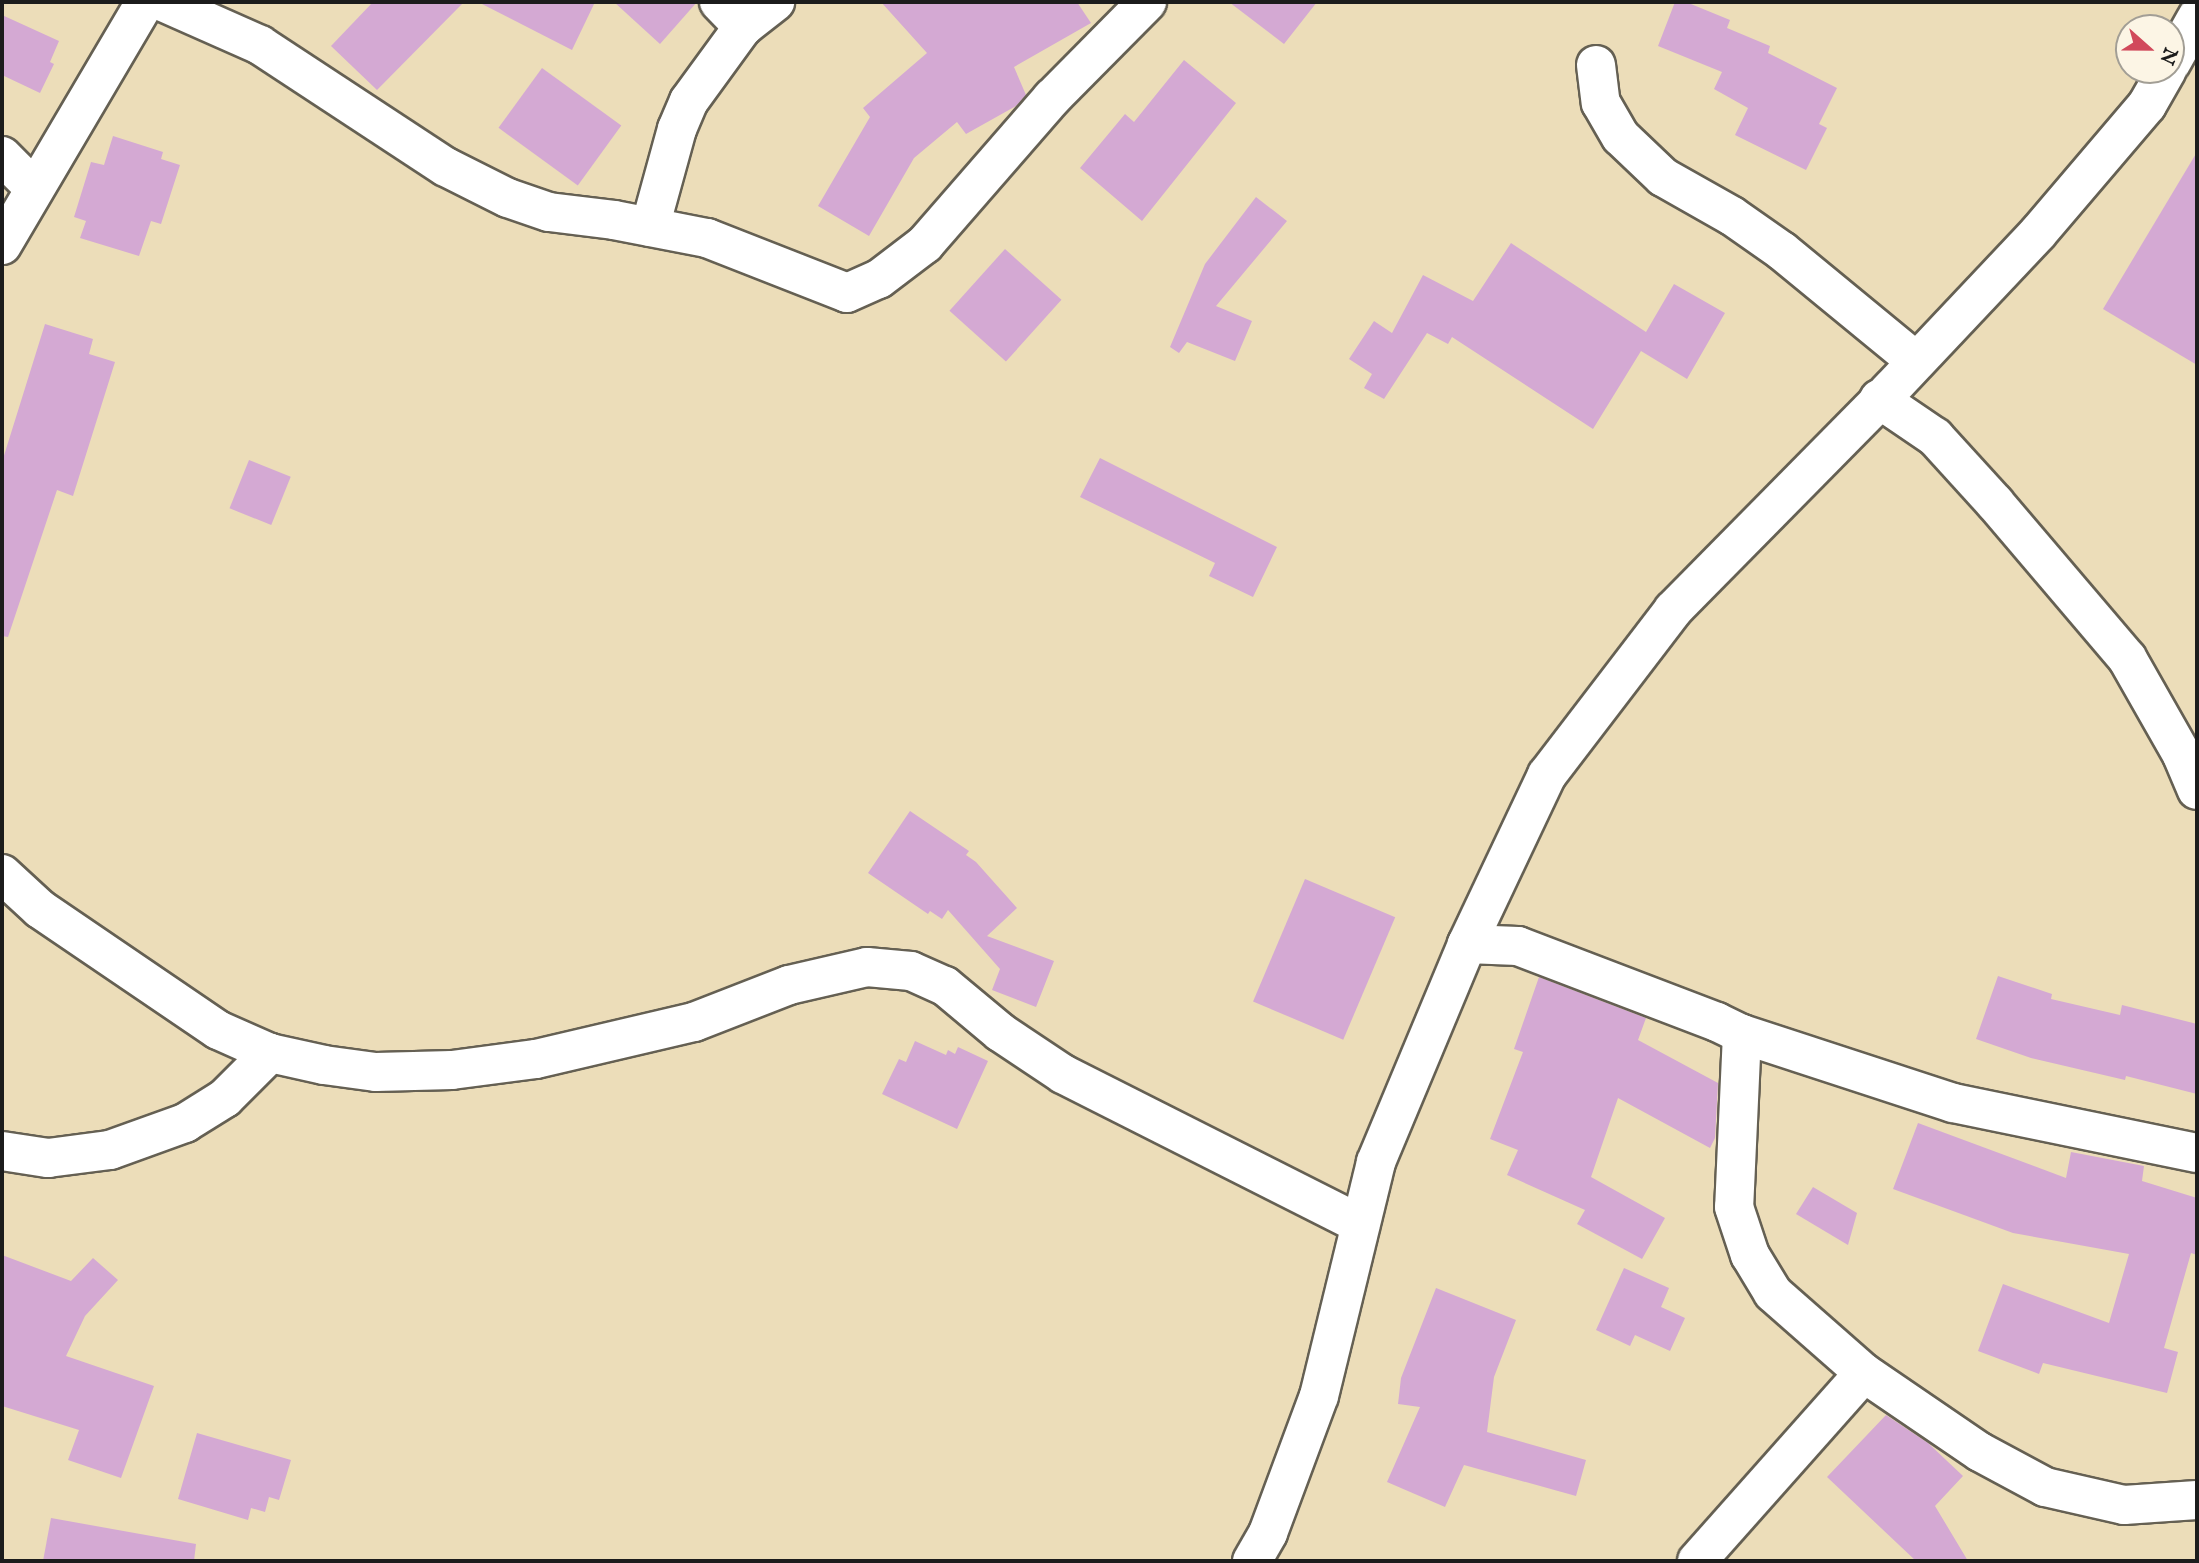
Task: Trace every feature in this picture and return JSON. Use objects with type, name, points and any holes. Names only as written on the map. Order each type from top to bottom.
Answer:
[{"type":"street","points":[[2,245],[145,2]]},
{"type":"street","points":[[163,2],[260,45],[446,167],[508,198],[550,212],[707,238],[847,293],[879,279],[925,244],[1052,98],[1147,2]]},
{"type":"street","points":[[650,227],[681,120],[731,15],[775,2]]},
{"type":"street","points":[[2185,38],[2197,17]]},
{"type":"street","points":[[1596,65],[1601,103],[1621,137],[1664,177],[1732,216],[1782,251],[1916,361]]},
{"type":"street","points":[[1252,1561],[1268,1533],[1319,1396],[1376,1162],[1467,944],[1548,775],[1673,610],[2038,233],[2147,105],[2159,84]]},
{"type":"street","points":[[2,156],[34,188]]},
{"type":"street","points":[[1879,399],[1935,438],[1995,503],[2127,658],[2182,755],[2197,790]]},
{"type":"street","points":[[2,874],[40,909],[218,1030],[270,1053],[376,1072],[452,1070],[536,1059],[694,1022],[789,985],[867,967],[911,971],[944,986],[1000,1032],[1063,1074],[1360,1224]]},
{"type":"street","points":[[1467,944],[1518,946],[1742,1034],[1953,1103],[2197,1153]]},
{"type":"street","points":[[1742,1034],[1734,1207],[1750,1255],[1773,1293],[1864,1373],[1980,1452],[2045,1488],[2124,1505],[2197,1500]]},
{"type":"street","points":[[2,1151],[48,1158],[110,1150],[135,1141],[184,1123],[225,1098],[270,1053]]},
{"type":"street","points":[[1697,1561],[1864,1373]]},
{"type":"building","points":[[373,2],[464,2],[377,90],[331,46]]},
{"type":"building","points":[[478,2],[595,2],[572,50]]},
{"type":"building","points":[[614,2],[697,2],[660,44]]},
{"type":"building","points":[[881,2],[1077,2],[1091,23],[1014,67],[1026,95],[1016,106],[966,134],[957,122],[914,158],[869,236],[818,206],[870,117],[863,108],[927,53]]},
{"type":"building","points":[[1229,2],[1317,2],[1284,44]]},
{"type":"building","points":[[1675,2],[1686,2],[1730,20],[1727,28],[1770,46],[1768,53],[1837,88],[1819,124],[1827,128],[1806,170],[1735,135],[1748,108],[1714,89],[1722,72],[1658,46]]},
{"type":"building","points":[[2,15],[59,41],[50,62],[54,64],[40,93],[2,75]]},
{"type":"building","points":[[1184,60],[1236,103],[1142,221],[1080,168],[1125,114],[1134,122]]},
{"type":"building","points":[[542,68],[621,126],[578,185],[499,128]]},
{"type":"building","points":[[113,136],[163,152],[161,159],[180,165],[161,224],[151,221],[139,256],[80,238],[86,221],[74,217],[91,162],[104,165]]},
{"type":"building","points":[[2197,152],[2197,365],[2103,309]]},
{"type":"building","points":[[1256,197],[1287,221],[1216,306],[1252,321],[1235,361],[1187,342],[1179,353],[1170,347],[1205,264]]},
{"type":"building","points":[[1511,243],[1646,332],[1674,284],[1725,313],[1687,379],[1641,351],[1593,429],[1452,337],[1448,344],[1427,333],[1384,399],[1364,388],[1372,374],[1349,359],[1374,321],[1392,333],[1423,275],[1473,301]]},
{"type":"building","points":[[1005,249],[1061,300],[1006,362],[949,311]]},
{"type":"building","points":[[45,324],[93,339],[89,354],[115,362],[73,496],[57,490],[8,637],[2,636],[2,462]]},
{"type":"building","points":[[1100,458],[1277,547],[1253,597],[1209,576],[1215,563],[1080,497]]},
{"type":"building","points":[[249,460],[291,477],[271,525],[230,508]]},
{"type":"building","points":[[910,811],[969,851],[966,855],[976,862],[1017,908],[987,936],[1054,961],[1036,1007],[992,990],[1000,969],[948,910],[942,919],[930,911],[928,914],[868,873]]},
{"type":"building","points":[[1305,879],[1395,917],[1343,1040],[1253,1001]]},
{"type":"building","points":[[1998,976],[2052,994],[2051,999],[2120,1015],[2122,1005],[2197,1024],[2197,1094],[2126,1076],[2125,1080],[2031,1058],[1976,1039]]},
{"type":"building","points":[[1539,977],[1646,1018],[1638,1040],[1718,1083],[1715,1138],[1710,1148],[1618,1098],[1591,1177],[1665,1218],[1642,1259],[1577,1224],[1585,1210],[1507,1175],[1518,1150],[1490,1139],[1523,1052],[1514,1049]]},
{"type":"building","points":[[915,1041],[946,1055],[948,1050],[955,1054],[958,1047],[988,1061],[957,1129],[882,1094],[899,1059],[906,1062]]},
{"type":"building","points":[[1918,1123],[2066,1178],[2071,1152],[2144,1166],[2142,1181],[2197,1198],[2197,1255],[2191,1253],[2164,1348],[2178,1352],[2167,1393],[2043,1363],[2039,1374],[1978,1351],[2003,1284],[2109,1323],[2129,1254],[2013,1233],[1893,1189]]},
{"type":"building","points":[[1813,1187],[1857,1213],[1848,1245],[1796,1214]]},
{"type":"building","points":[[2,1255],[71,1281],[93,1258],[118,1280],[85,1316],[66,1356],[154,1386],[121,1478],[68,1460],[79,1430],[2,1406]]},
{"type":"building","points":[[1624,1268],[1669,1288],[1661,1307],[1685,1318],[1670,1351],[1635,1335],[1630,1346],[1596,1330]]},
{"type":"building","points":[[1436,1288],[1516,1320],[1494,1377],[1487,1432],[1586,1460],[1576,1496],[1464,1465],[1445,1507],[1387,1482],[1420,1407],[1398,1404],[1401,1378]]},
{"type":"building","points":[[1886,1415],[1928,1443],[1963,1476],[1935,1506],[1968,1561],[1916,1561],[1827,1477]]},
{"type":"building","points":[[197,1433],[291,1460],[279,1500],[269,1497],[265,1512],[251,1508],[248,1520],[178,1499]]},
{"type":"building","points":[[51,1518],[196,1544],[194,1561],[43,1561]]}]
